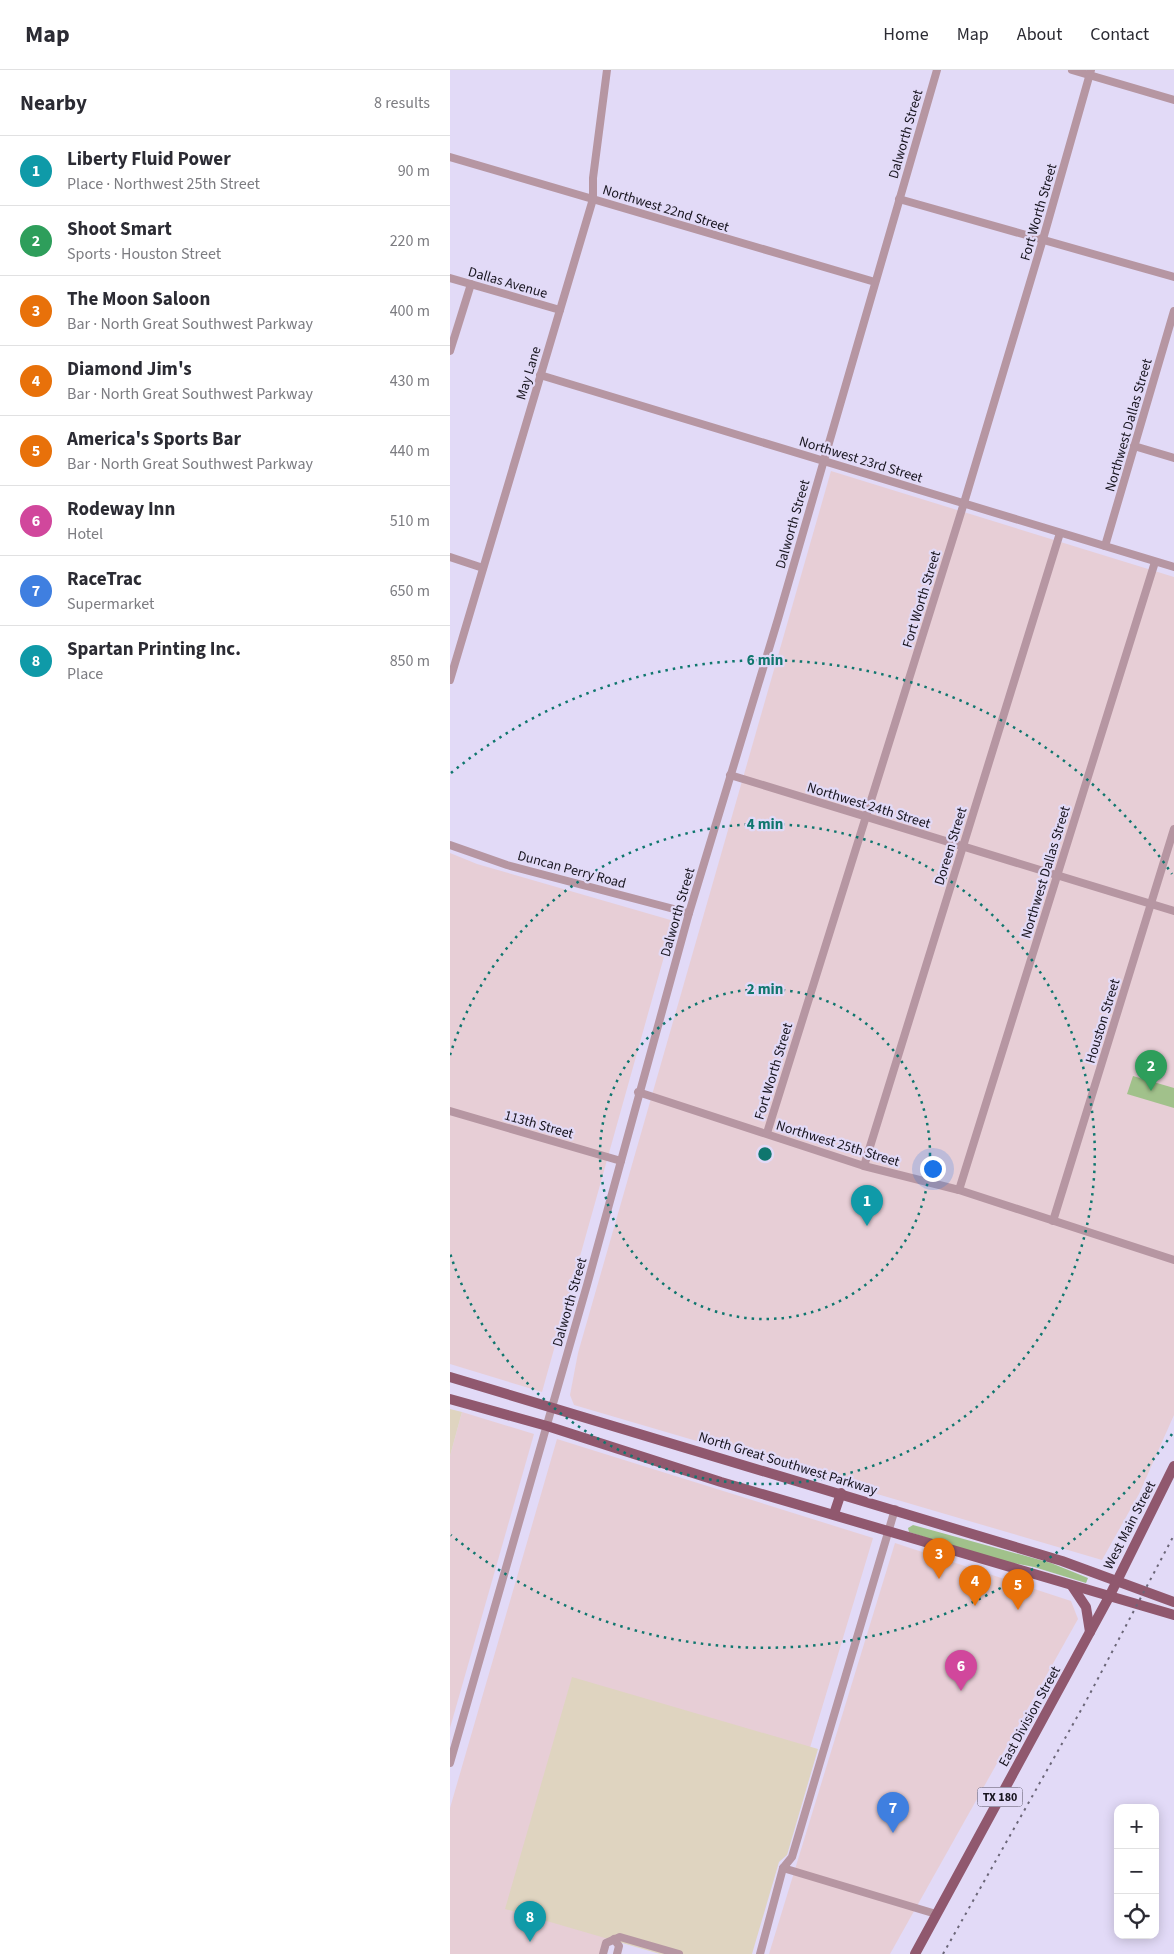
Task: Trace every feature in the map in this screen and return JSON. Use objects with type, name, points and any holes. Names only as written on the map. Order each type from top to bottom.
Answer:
[{"type":"main road","name":"North Great Southwest Parkway","points":[[450,1377],[1062,1561],[1116,1583],[1174,1602]]},
{"type":"main road","points":[[450,1399],[547,1426],[721,1482],[1174,1615]]},
{"type":"main road","name":"West Main Street","points":[[1109,1597],[1174,1466]]},
{"type":"main road","points":[[834,1514],[841,1493]]},
{"type":"main road","points":[[1072,1586],[1086,1607],[1090,1633]]},
{"type":"main road","name":"East Division Street","points":[[915,1954],[1109,1597]]},
{"type":"street","name":"May Lane","points":[[450,680],[593,199],[593,178],[608,70]]},
{"type":"street","name":"Dalworth Street","points":[[450,1763],[547,1426],[689,913],[824,460],[937,70]]},
{"type":"street","points":[[1072,70],[1090,73],[1174,100]]},
{"type":"street","name":"Fort Worth Street","points":[[767,1133],[964,503],[1043,240],[1090,73]]},
{"type":"street","name":"Northwest 22nd Street","points":[[450,157],[875,282]]},
{"type":"street","points":[[899,199],[1174,277]]},
{"type":"street","name":"Dallas Avenue","points":[[450,278],[560,310]]},
{"type":"street","points":[[450,350],[470,284]]},
{"type":"street","name":"Northwest Dallas Street","points":[[1105,546],[1174,311]]},
{"type":"street","name":"Northwest 23rd Street","points":[[540,375],[1174,567]]},
{"type":"street","points":[[1134,446],[1174,458]]},
{"type":"street","name":"Doreen Street","points":[[864,1166],[1060,533]]},
{"type":"street","points":[[450,557],[483,568]]},
{"type":"street","name":"Northwest Dallas Street","points":[[959,1190],[1155,562]]},
{"type":"street","name":"Northwest 24th Street","points":[[730,775],[1174,911]]},
{"type":"street","name":"Houston Street","points":[[1053,1221],[1174,829]]},
{"type":"street","name":"Duncan Perry Road","points":[[450,845],[507,865],[689,913]]},
{"type":"street","name":"Northwest 25th Street","points":[[638,1092],[864,1166],[959,1190],[1174,1260]]},
{"type":"street","name":"113th Street","points":[[450,1111],[621,1161]]},
{"type":"street","points":[[760,1954],[783,1868],[792,1858],[895,1510]]},
{"type":"street","points":[[783,1868],[936,1914]]},
{"type":"street","points":[[603,1954],[606,1942],[620,1937],[679,1954]]},
{"type":"street","points":[[614,1939],[619,1946],[617,1954]]},
{"type":"shaded area","points":[[831,471],[1174,577],[1174,1415],[1139,1494],[1102,1560],[574,1405],[570,1395],[578,1353]]},
{"type":"shaded area","points":[[450,853],[477,864],[674,921],[542,1392],[450,1364]]},
{"type":"shaded area","points":[[450,1409],[462,1412],[450,1456]]},
{"type":"shaded area","points":[[462,1412],[534,1434],[450,1728],[450,1456]]},
{"type":"shaded area","points":[[557,1439],[873,1538],[748,1954],[614,1925],[599,1954],[450,1954],[450,1808]]},
{"type":"shaded area","points":[[895,1543],[1071,1601],[1078,1619],[890,1954],[769,1954]]},
{"type":"shaded area","points":[[572,1677],[818,1749],[787,1855],[779,1862],[752,1954],[660,1954],[505,1909]]},
{"type":"green space","points":[[1133,1076],[1174,1088],[1174,1108],[1127,1094]]},
{"type":"green space","points":[[913,1525],[1051,1563],[1088,1578],[1086,1583],[1034,1567],[992,1559],[909,1532],[908,1528]]},
{"type":"railway","points":[[943,1954],[1085,1703],[1174,1535]]},
{"type":"place","name":"Shoot Smart","points":[[1151,1091]]},
{"type":"place","name":"Liberty Fluid Power","points":[[867,1226]]},
{"type":"place","name":"The Moon Saloon","points":[[939,1579]]},
{"type":"place","name":"Diamond Jim's","points":[[975,1606]]},
{"type":"place","name":"America's Sports Bar","points":[[1018,1610]]},
{"type":"place","name":"Rodeway Inn","points":[[961,1691]]},
{"type":"place","name":"RaceTrac","points":[[893,1833]]},
{"type":"place","name":"Spartan Printing Inc.","points":[[530,1942]]}]
